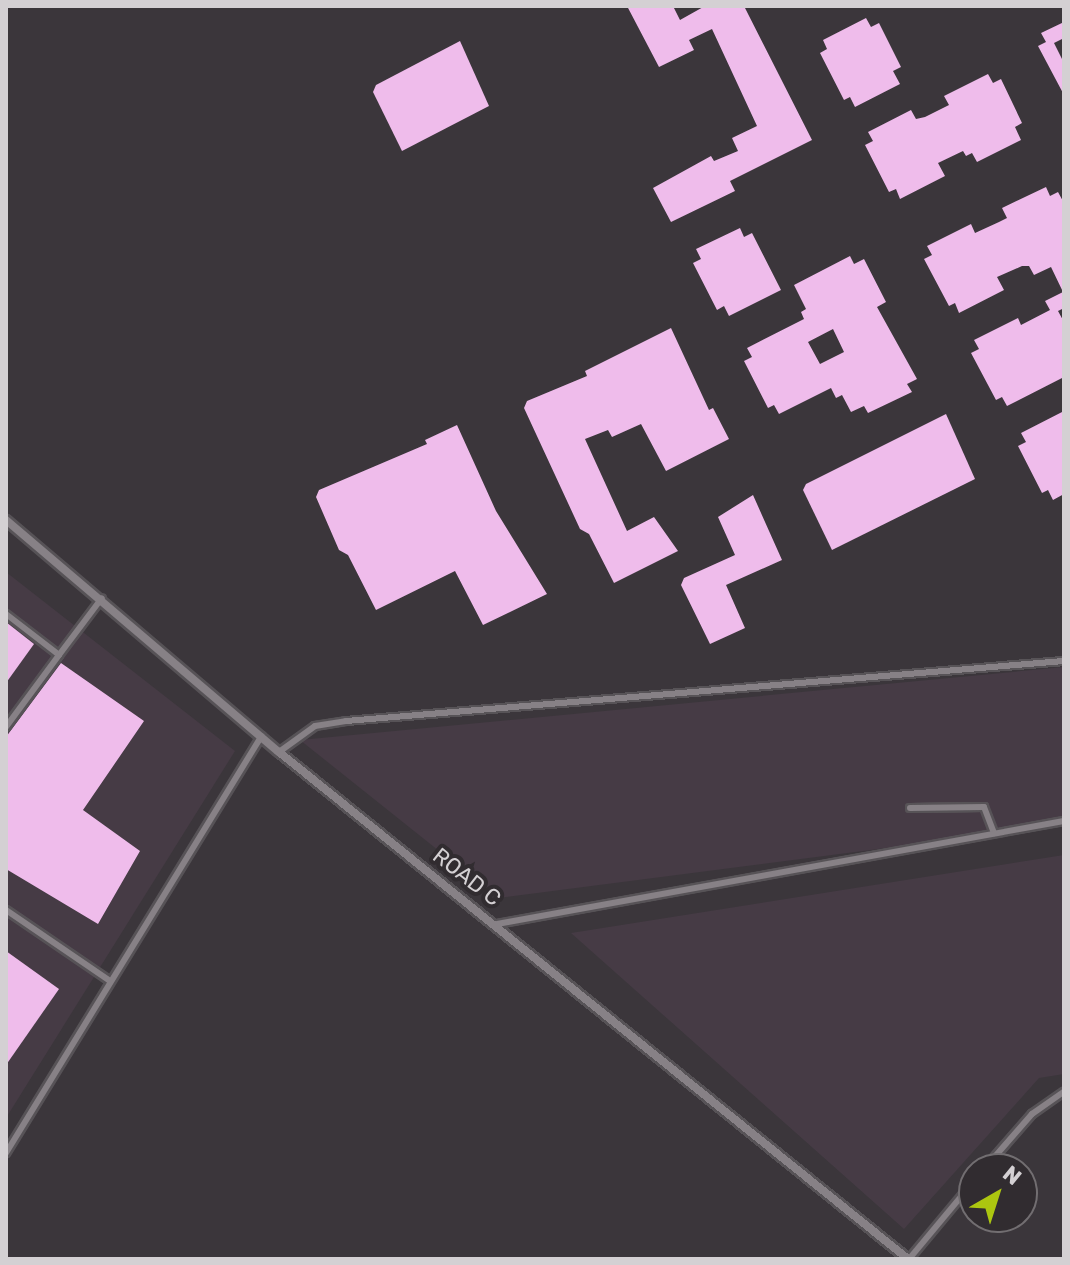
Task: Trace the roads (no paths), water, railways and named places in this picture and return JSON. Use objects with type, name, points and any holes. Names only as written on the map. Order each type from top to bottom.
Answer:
[{"type":"street","name":"ROAD C","points":[[6,520],[102,598],[279,752],[497,924],[908,1259]]},
{"type":"lane","points":[[6,727],[102,598]]},
{"type":"lane","points":[[6,614],[59,655]]},
{"type":"lane","points":[[279,752],[315,726],[346,721],[1064,661]]},
{"type":"lane","points":[[6,1153],[262,736]]},
{"type":"lane","points":[[910,808],[984,807],[994,833]]},
{"type":"lane","points":[[497,924],[1064,821]]},
{"type":"lane","points":[[6,910],[110,981]]},
{"type":"lane","points":[[998,1153],[1032,1114],[1064,1092]]},
{"type":"lane","points":[[908,1259],[958,1200]]}]
